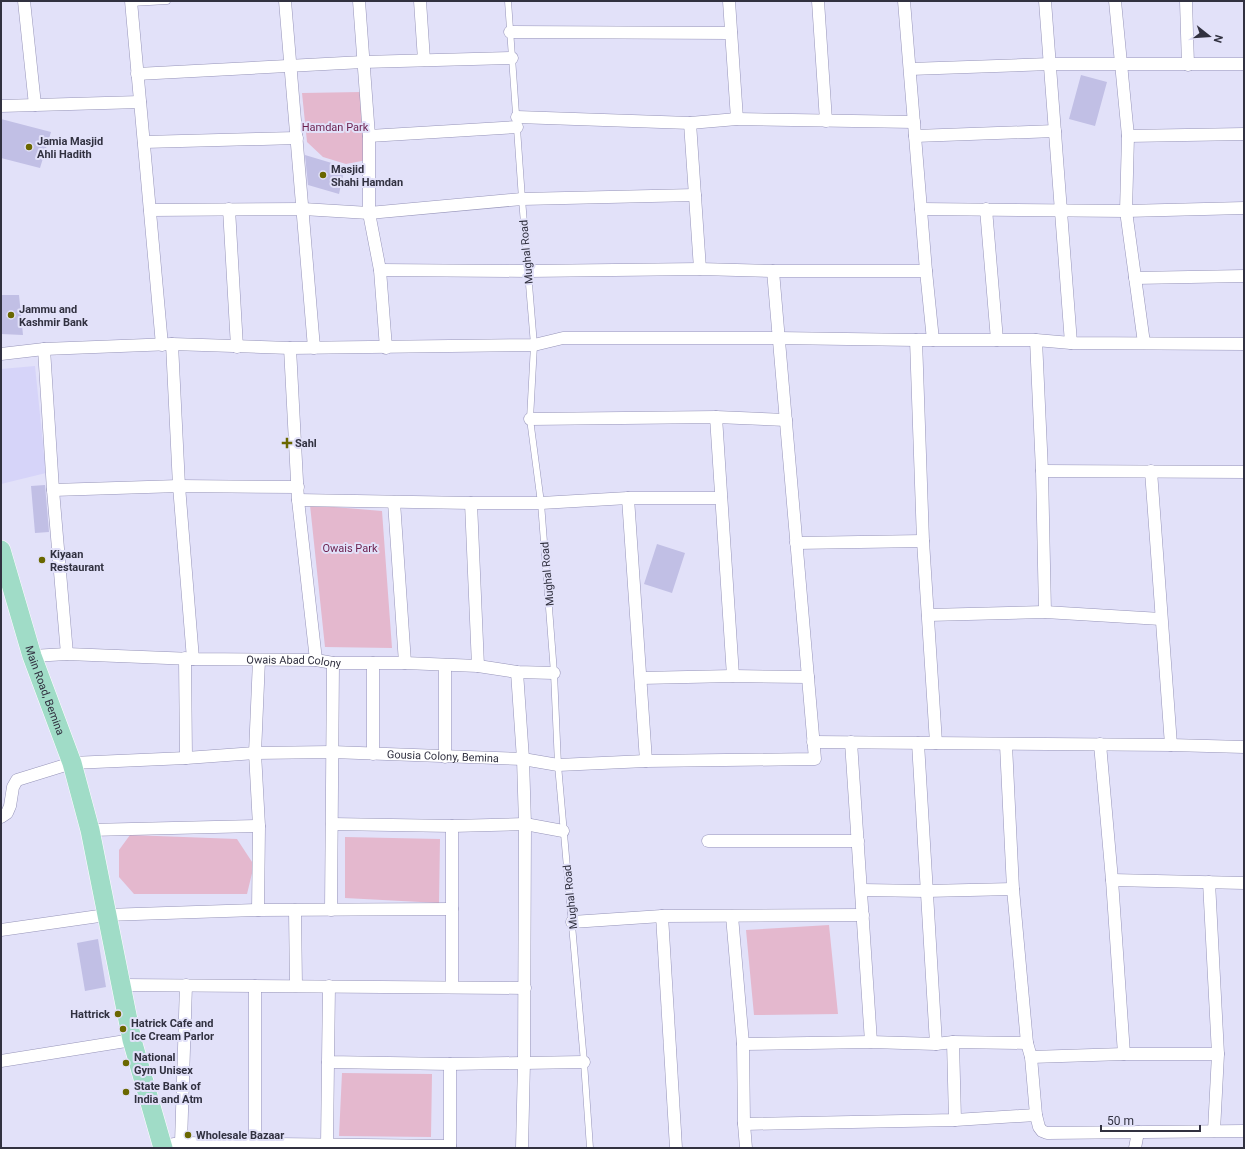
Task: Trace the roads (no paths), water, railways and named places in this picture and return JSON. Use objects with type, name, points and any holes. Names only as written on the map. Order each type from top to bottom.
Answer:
[{"type":"main road","name":"Main Road, Bemina","points":[[1,550],[32,656],[72,762],[90,830],[132,1040],[163,1147]]},
{"type":"street","points":[[24,1],[35,105]]},
{"type":"street","points":[[285,1],[314,348]]},
{"type":"street","points":[[359,1],[369,136],[369,213],[380,270],[386,348]]},
{"type":"street","points":[[420,1],[424,60]]},
{"type":"street","points":[[729,1],[737,119]]},
{"type":"street","points":[[818,1],[826,121]]},
{"type":"street","points":[[904,1],[933,340]]},
{"type":"street","points":[[1045,1],[1071,343]]},
{"type":"street","points":[[1115,1],[1128,136],[1126,211],[1144,344]]},
{"type":"street","points":[[1186,1],[1188,64]]},
{"type":"street","points":[[131,2],[150,210],[167,345],[179,486],[189,659],[186,758]]},
{"type":"street","points":[[510,32],[731,33]]},
{"type":"street","points":[[137,74],[363,62],[512,58]]},
{"type":"street","points":[[910,69],[1050,64],[1244,64]]},
{"type":"street","points":[[1,106],[140,102]]},
{"type":"street","points":[[369,136],[517,122],[690,123],[737,119],[914,122]]},
{"type":"street","points":[[690,123],[700,268]]},
{"type":"street","points":[[915,136],[1055,131]]},
{"type":"street","points":[[1128,136],[1244,134]]},
{"type":"street","points":[[144,142],[297,138]]},
{"type":"street","points":[[150,210],[303,209],[369,213],[522,199],[695,195]]},
{"type":"street","points":[[921,209],[1126,211],[1244,208]]},
{"type":"street","points":[[229,209],[237,347]]},
{"type":"street","points":[[986,210],[997,340]]},
{"type":"street","points":[[380,270],[528,271],[700,268],[773,271],[926,271]]},
{"type":"street","points":[[773,271],[813,742],[1006,745],[1100,744],[1244,747]]},
{"type":"street","points":[[1135,278],[1244,276]]},
{"type":"street","points":[[1,354],[44,349],[167,345],[290,348],[386,348],[534,345],[563,338],[1036,340],[1071,343],[1244,344]]},
{"type":"street","points":[[916,340],[923,542],[936,743]]},
{"type":"street","points":[[1036,340],[1042,471],[1045,612]]},
{"type":"street","points":[[290,348],[298,500],[316,660]]},
{"type":"street","points":[[44,349],[53,490],[67,654]]},
{"type":"street","points":[[530,419],[716,417],[786,420]]},
{"type":"street","points":[[716,417],[733,676]]},
{"type":"street","points":[[1042,471],[1244,472]]},
{"type":"street","points":[[1151,471],[1171,745]]},
{"type":"street","points":[[53,490],[179,486],[298,487]]},
{"type":"street","points":[[298,500],[541,503],[628,498],[721,498]]},
{"type":"street","points":[[628,498],[646,761]]},
{"type":"street","points":[[394,502],[405,663]]},
{"type":"street","points":[[471,503],[478,666]]},
{"type":"street","points":[[796,543],[923,542]]},
{"type":"street","points":[[928,615],[1045,612],[1161,619]]},
{"type":"street","name":"Owais Abad Colony","points":[[32,656],[67,654],[189,659],[316,660],[333,663],[405,663],[478,666],[517,672],[554,673]]},
{"type":"street","points":[[258,910],[258,826],[255,753],[259,660]]},
{"type":"street","points":[[331,910],[333,663]]},
{"type":"street","points":[[373,663],[373,754]]},
{"type":"street","points":[[445,665],[445,756]]},
{"type":"street","points":[[517,672],[523,759],[525,824],[525,988],[522,1148]]},
{"type":"street","points":[[641,678],[733,676],[808,677]]},
{"type":"street","name":"Gousia Colony, Bemina","points":[[1,817],[7,813],[10,806],[13,787],[17,780],[72,762],[186,758],[255,753],[332,752],[523,759],[558,765],[646,761],[814,759],[813,742]]},
{"type":"street","points":[[851,742],[871,1042]]},
{"type":"street","points":[[918,743],[936,1044]]},
{"type":"street","points":[[1100,744],[1112,880],[1124,1054]]},
{"type":"street","points":[[1006,745],[1013,889],[1028,1043],[1031,1057],[1036,1115],[1039,1127],[1042,1131],[1047,1133],[1244,1131]]},
{"type":"street","points":[[332,824],[452,826],[525,824],[563,831]]},
{"type":"street","points":[[90,830],[258,826]]},
{"type":"street","points":[[452,826],[452,987]]},
{"type":"street","points":[[708,841],[858,841]]},
{"type":"street","points":[[1112,880],[1244,883]]},
{"type":"street","points":[[1209,882],[1218,1054],[1214,1131]]},
{"type":"street","points":[[862,890],[926,891],[1013,889]]},
{"type":"street","points":[[1,930],[106,914],[258,910],[452,909]]},
{"type":"street","points":[[295,910],[296,986]]},
{"type":"street","points":[[572,922],[662,916],[863,915]]},
{"type":"street","points":[[662,916],[676,1148]]},
{"type":"street","points":[[732,916],[743,1044],[744,1124],[746,1148]]},
{"type":"street","points":[[121,985],[525,988]]},
{"type":"street","points":[[181,1143],[186,985]]},
{"type":"street","points":[[255,986],[255,1144]]},
{"type":"street","points":[[327,1145],[328,986]]},
{"type":"street","points":[[1,1061],[132,1040]]},
{"type":"street","points":[[743,1044],[871,1042],[936,1044],[953,1042],[1028,1043]]},
{"type":"street","points":[[953,1042],[955,1120]]},
{"type":"street","points":[[1031,1057],[1124,1054],[1218,1054]]},
{"type":"street","points":[[328,1062],[450,1064],[584,1062]]},
{"type":"street","points":[[163,1147],[181,1143],[450,1147],[450,1064]]},
{"type":"street","points":[[744,1124],[955,1120],[1036,1115]]},
{"type":"street","points":[[1135,1148],[1138,1132]]},
{"type":"lane","points":[[131,2],[167,1]]},
{"type":"lane","name":"Mughal Road","points":[[508,1],[534,345],[530,419],[541,503],[554,673],[558,765],[563,831],[584,1062],[590,1148]]},
{"type":"place","name":"Jamia Masjid Ahli Hadith","points":[[29,147]]},
{"type":"place","name":"Masjid Shahi Hamdan","points":[[323,175]]},
{"type":"place","name":"Jammu and Kashmir Bank","points":[[11,315]]},
{"type":"place","name":"Sahl","points":[[287,443]]},
{"type":"place","name":"Kiyaan Restaurant","points":[[42,560]]},
{"type":"place","name":"Hattrick","points":[[118,1014]]},
{"type":"place","name":"Hatrick Cafe and Ice Cream Parlor","points":[[123,1029]]},
{"type":"place","name":"National Gym Unisex","points":[[126,1063]]},
{"type":"place","name":"State Bank of India and Atm","points":[[126,1092]]},
{"type":"place","name":"Wholesale Bazaar","points":[[188,1135]]},
{"type":"park label","name":"Hamdan Park","points":[[335,127]]},
{"type":"park label","name":"Owais Park","points":[[350,548]]}]
